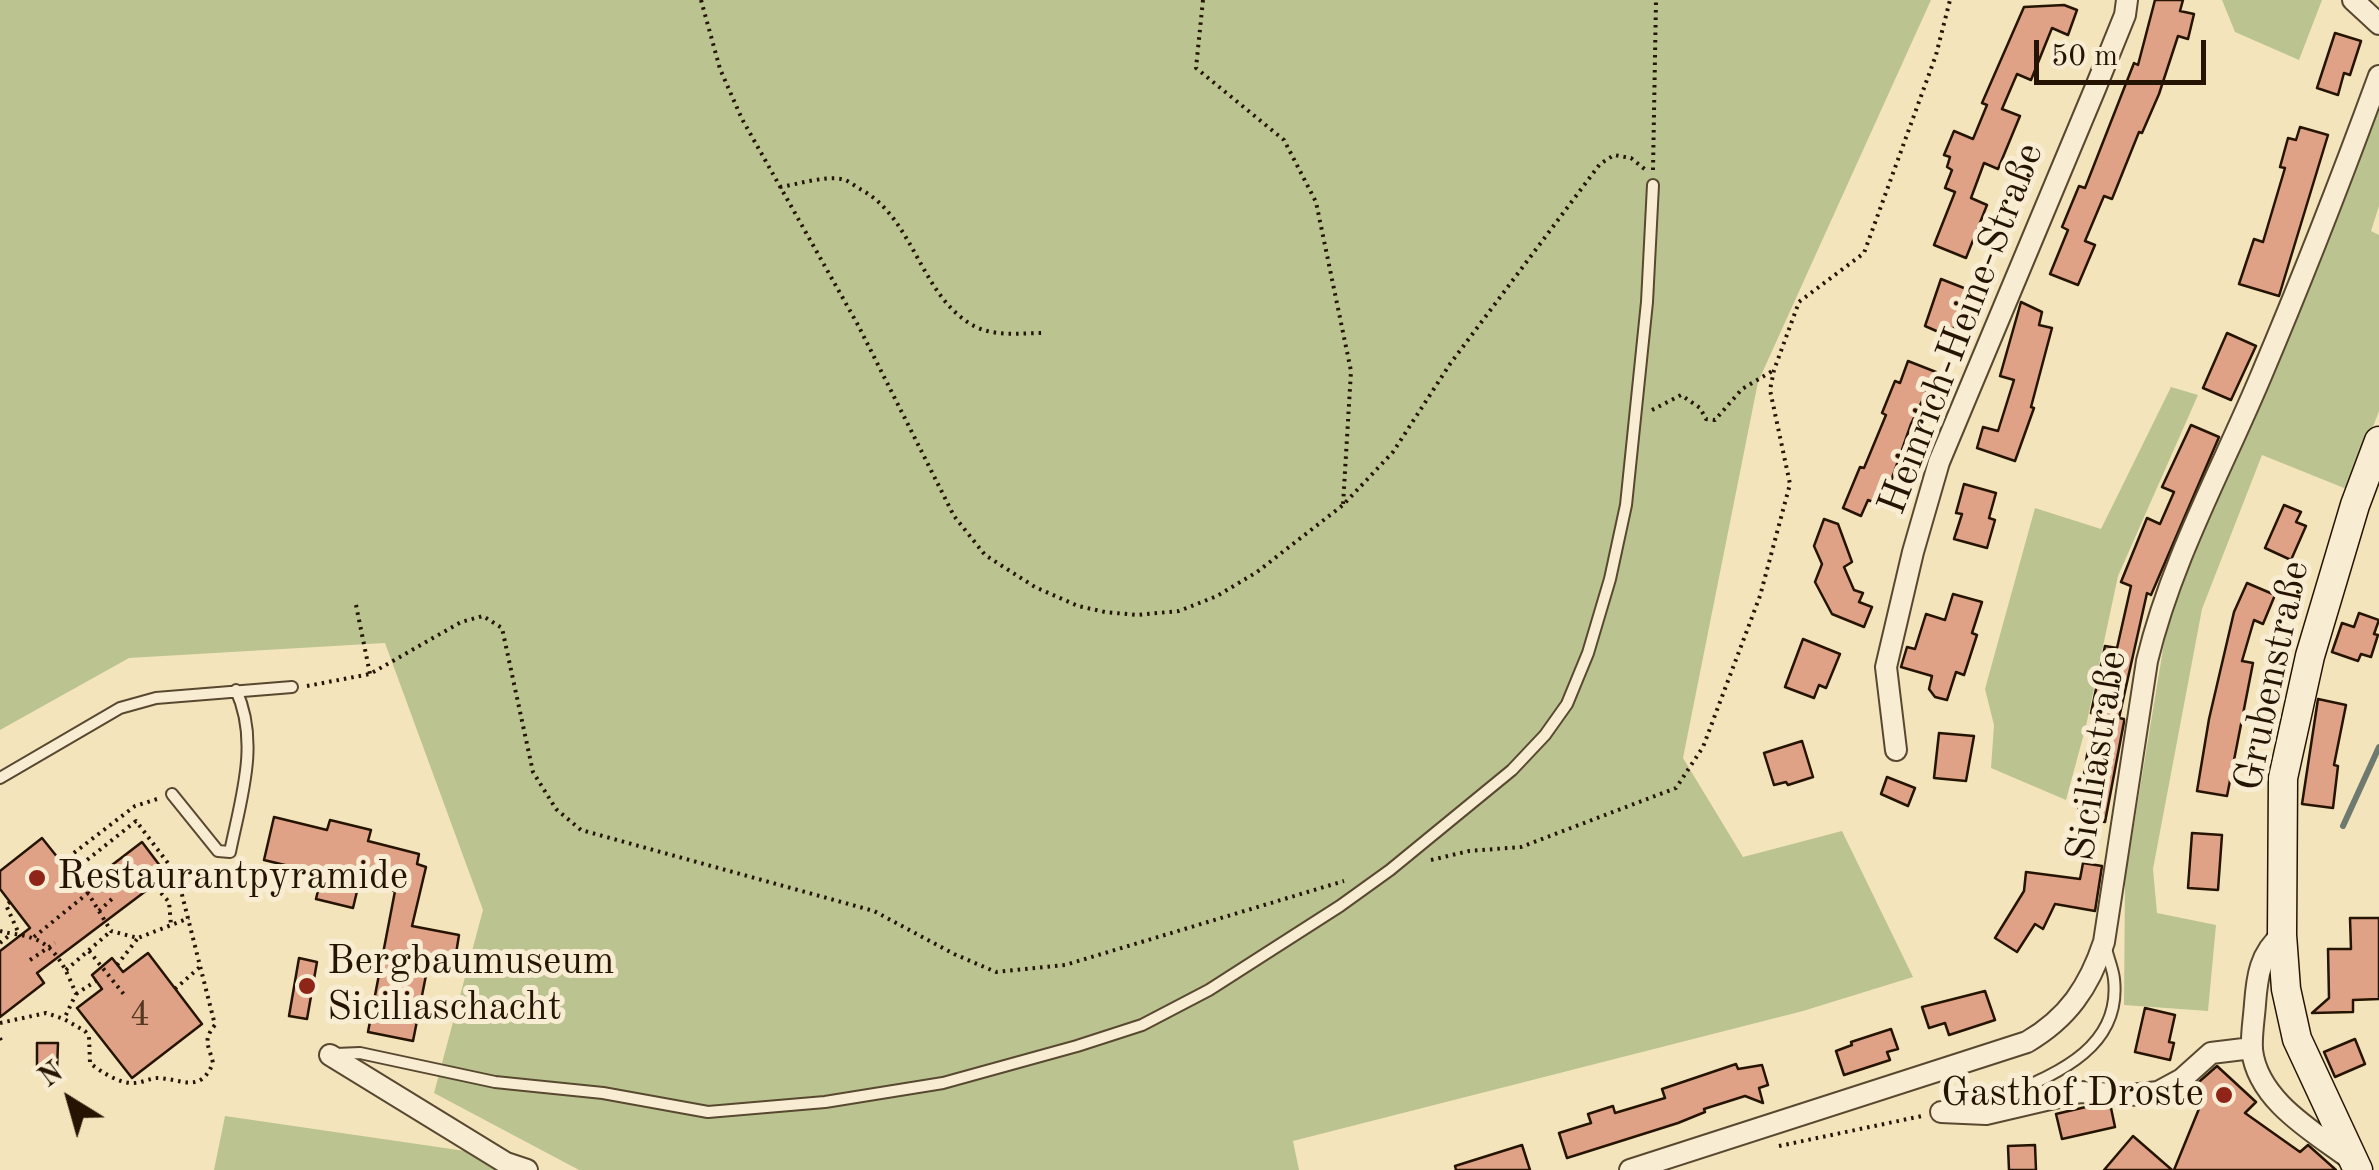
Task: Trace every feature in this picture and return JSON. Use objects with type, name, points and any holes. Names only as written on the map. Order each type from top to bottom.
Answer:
[{"type":"main road","name":"Grubenstraße","points":[[2356,1166],[2297,1039],[2286,989],[2282,935],[2283,778],[2310,656],[2355,505],[2379,441]]},
{"type":"street","name":"Heinrich-Heine-Straße","points":[[1896,750],[1886,667],[1912,552],[1939,462],[2101,74],[2127,0]]},
{"type":"street","points":[[2353,0],[2379,24]]},
{"type":"street","name":"Siciliastraße","points":[[1630,1170],[2027,1042],[2062,1018],[2080,996],[2093,975],[2104,942],[2156,622],[2171,578],[2338,190],[2379,76]]},
{"type":"street","name":"Grubenstraße","points":[[2282,935],[2271,944],[2257,971],[2252,1048],[2260,1076],[2278,1100],[2356,1166]]},
{"type":"street","points":[[1941,1112],[1986,1114],[2080,1092],[2158,1092],[2182,1079],[2212,1052],[2252,1048]]},
{"type":"street","points":[[330,1055],[506,1163],[527,1170]]},
{"type":"lane","points":[[330,1055],[360,1054],[495,1082],[603,1093],[708,1112],[825,1102],[943,1083],[1142,1025],[1210,990],[1390,870],[1512,770],[1567,704],[1588,653],[1610,579],[1626,505],[1647,302],[1653,185]]},
{"type":"lane","points":[[0,778],[120,708],[156,698],[292,687]]},
{"type":"lane","points":[[172,794],[218,851],[230,852],[249,746],[244,708],[236,690]]},
{"type":"lane","points":[[1963,1115],[2064,1070],[2097,1041],[2112,1008],[2114,978],[2104,942]]},
{"type":"path","points":[[701,0],[720,68],[742,119],[858,324],[954,516],[985,555],[1035,588],[1078,606],[1106,612],[1137,615],[1178,611],[1218,596],[1257,572],[1343,504],[1393,452],[1450,364],[1600,164],[1614,155],[1631,158],[1645,168],[1653,185]]},
{"type":"path","points":[[1203,0],[1196,68],[1284,140],[1316,202],[1351,371],[1343,504]]},
{"type":"path","points":[[1653,185],[1656,0]]},
{"type":"path","points":[[1390,870],[1469,851],[1521,847],[1676,788],[1703,747],[1760,596],[1790,484],[1770,390],[1774,370],[1799,302],[1864,253],[1936,55],[1950,0]]},
{"type":"path","points":[[780,187],[844,179],[878,199],[951,308],[974,326],[995,333],[1042,333]]},
{"type":"path","points":[[1634,418],[1682,395],[1700,408],[1706,419],[1715,420],[1742,389],[1774,370]]},
{"type":"path","points":[[356,604],[370,674]]},
{"type":"path","points":[[292,687],[325,685],[370,674],[460,622],[483,616],[502,628],[533,772],[556,809],[581,830],[874,911],[996,972],[1065,965],[1345,881]]},
{"type":"path","points":[[62,862],[135,806],[172,794]]},
{"type":"path","points":[[0,1023],[46,1013],[64,1019],[85,1030],[90,1063],[132,1084],[155,1078],[196,1083],[208,1076],[212,1063],[205,1044],[215,1025],[178,875],[136,820],[82,864],[88,893],[112,932],[138,938]]},
{"type":"path","points":[[32,938],[88,893]]},
{"type":"path","points":[[161,893],[169,902],[171,925]]},
{"type":"path","points":[[99,911],[114,897]]},
{"type":"path","points":[[0,898],[8,903],[20,936]]},
{"type":"path","points":[[117,965],[138,938],[189,918]]},
{"type":"path","points":[[66,970],[112,932]]},
{"type":"path","points":[[0,943],[5,933],[52,945],[76,994]]},
{"type":"path","points":[[30,960],[52,945]]},
{"type":"path","points":[[89,951],[126,997]]},
{"type":"path","points":[[175,989],[201,966]]},
{"type":"path","points":[[64,1019],[76,994],[96,981]]},
{"type":"path","points":[[1765,1149],[1941,1112]]},
{"type":"green space","points":[[0,0],[1931,0],[1758,382],[1683,758],[1743,857],[1842,831],[1913,977],[1803,1011],[1293,1141],[1299,1170],[579,1170],[434,1093],[483,910],[385,643],[129,658],[0,730]]},
{"type":"green space","points":[[2222,0],[2322,0],[2299,60],[2235,32]]},
{"type":"green space","points":[[2379,105],[2379,206],[2371,231],[2379,235],[2379,411],[2349,490],[2262,455],[2202,609],[2153,869],[2157,913],[2216,925],[2208,1011],[2124,1005],[2125,879],[2169,613]]},
{"type":"green space","points":[[2171,387],[2198,395],[2118,576],[2066,800],[1991,768],[1994,725],[1985,689],[2035,508],[2101,529]]},
{"type":"green space","points":[[225,1116],[472,1152],[513,1170],[214,1170]]},
{"type":"building","points":[[2155,0],[2183,0],[2180,11],[2194,14],[2188,39],[2178,36],[2159,94],[2112,199],[2104,196],[2085,241],[2095,245],[2078,285],[2050,274],[2068,230],[2062,227],[2079,186],[2085,188],[2134,63],[2138,65]]},
{"type":"building","points":[[2064,5],[2077,10],[2068,35],[2052,28],[2031,80],[2017,74],[2002,109],[2020,116],[1998,169],[1984,163],[1971,198],[1987,205],[1966,258],[1934,245],[1955,192],[1945,188],[1952,170],[1947,167],[1950,157],[1944,155],[1954,131],[1973,139],[1987,105],[1982,103],[2024,7]]},
{"type":"building","points":[[2335,33],[2361,41],[2350,75],[2344,73],[2338,95],[2317,88]]},
{"type":"building","points":[[2300,127],[2328,135],[2279,296],[2239,284],[2254,239],[2263,242],[2285,168],[2280,167],[2288,138],[2296,140]]},
{"type":"building","points":[[1941,279],[1969,290],[1950,337],[1925,326]]},
{"type":"building","points":[[2021,302],[2042,312],[2039,325],[2052,328],[2031,407],[2034,408],[2015,461],[1977,448],[1983,427],[1998,431],[2014,380],[2000,376]]},
{"type":"building","points":[[2227,333],[2256,346],[2231,400],[2203,388]]},
{"type":"building","points":[[1908,361],[1936,372],[1911,424],[1890,484],[1887,483],[1878,504],[1868,500],[1861,516],[1843,508],[1886,415],[1882,413],[1895,381],[1900,383]]},
{"type":"building","points":[[2191,425],[2219,437],[2151,595],[2147,593],[2119,718],[2124,722],[2105,822],[2077,818],[2088,749],[2100,751],[2105,716],[2091,713],[2105,646],[2117,648],[2131,586],[2121,582],[2147,518],[2160,524],[2174,492],[2162,487]]},
{"type":"building","points":[[1964,484],[1996,493],[1989,518],[1995,520],[1987,548],[1954,539],[1962,514],[1956,513]]},
{"type":"building","points":[[2284,505],[2301,512],[2296,522],[2306,526],[2291,560],[2265,548]]},
{"type":"building","points":[[1824,519],[1838,524],[1852,562],[1844,567],[1854,590],[1863,593],[1859,602],[1872,607],[1864,627],[1832,614],[1815,582],[1822,564],[1814,546]]},
{"type":"building","points":[[2247,583],[2275,595],[2263,624],[2254,620],[2242,661],[2253,663],[2227,796],[2197,791],[2234,612]]},
{"type":"building","points":[[1953,594],[1982,602],[1972,633],[1977,635],[1964,675],[1956,672],[1947,700],[1935,697],[1929,689],[1932,676],[1901,667],[1907,647],[1915,649],[1926,614],[1945,620]]},
{"type":"building","points":[[2359,613],[2379,620],[2371,657],[2361,654],[2358,661],[2332,652],[2342,623],[2354,627]]},
{"type":"building","points":[[1803,639],[1840,654],[1826,688],[1819,685],[1814,698],[1785,687]]},
{"type":"building","points":[[2318,699],[2346,705],[2334,765],[2338,766],[2333,808],[2302,804]]},
{"type":"building","points":[[1939,733],[1974,736],[1966,781],[1934,778]]},
{"type":"building","points":[[1802,741],[1813,777],[1774,785],[1764,753]]},
{"type":"building","points":[[1887,777],[1915,788],[1908,806],[1881,794]]},
{"type":"building","points":[[274,817],[327,830],[330,820],[371,830],[368,841],[419,854],[417,864],[426,867],[412,926],[459,935],[455,960],[430,955],[413,1041],[368,1032],[395,891],[359,883],[353,908],[316,899],[322,874],[264,860]]},
{"type":"building","points":[[2192,833],[2222,835],[2218,890],[2188,888]]},
{"type":"building","points":[[42,838],[82,888],[142,842],[167,875],[37,973],[44,983],[0,1017],[0,951],[30,928],[0,889],[0,871]]},
{"type":"building","points":[[2083,863],[2102,866],[2095,911],[2055,904],[2043,929],[2035,924],[2017,952],[1995,938],[2024,891],[2026,872],[2080,879]]},
{"type":"building","points":[[2350,918],[2379,918],[2379,999],[2353,1000],[2353,1012],[2312,1013],[2329,998],[2328,949],[2351,949]]},
{"type":"building","points":[[148,953],[202,1024],[132,1078],[77,1008],[102,989],[92,975],[112,958],[123,972]]},
{"type":"building","points":[[299,958],[317,962],[307,1019],[289,1016]]},
{"type":"building","points":[[1985,991],[1995,1020],[1949,1035],[1945,1023],[1929,1028],[1922,1007]]},
{"type":"building","points":[[2145,1008],[2175,1015],[2170,1060],[2135,1052]]},
{"type":"building","points":[[1891,1029],[1898,1049],[1887,1052],[1890,1060],[1844,1075],[1836,1051]]},
{"type":"building","points":[[2355,1039],[2365,1064],[2335,1077],[2324,1052]]},
{"type":"building","points":[[37,1043],[58,1043],[57,1070],[37,1070]]},
{"type":"building","points":[[1736,1064],[1738,1069],[1762,1065],[1768,1085],[1759,1088],[1763,1103],[1745,1096],[1704,1109],[1705,1112],[1678,1123],[1567,1158],[1559,1133],[1591,1123],[1588,1114],[1613,1106],[1615,1113],[1665,1098],[1662,1089]]},
{"type":"building","points":[[2217,1066],[2256,1102],[2245,1113],[2300,1152],[2308,1145],[2336,1170],[2174,1170],[2203,1099],[2192,1088]]},
{"type":"building","points":[[2090,1106],[2111,1108],[2115,1127],[2062,1139],[2056,1114]]},
{"type":"building","points":[[2133,1136],[2172,1170],[2104,1170]]},
{"type":"building","points":[[1522,1145],[1530,1170],[1456,1170],[1455,1166]]},
{"type":"building","points":[[2035,1145],[2036,1170],[2009,1170],[2008,1146]]},
{"type":"waterway","points":[[2343,826],[2379,747]]},
{"type":"place","name":"Restaurantpyramide","points":[[37,878]]},
{"type":"place","name":"Bergbaumuseum Siciliaschacht","points":[[307,986]]},
{"type":"place","name":"Gasthof Droste","points":[[2224,1095]]}]
